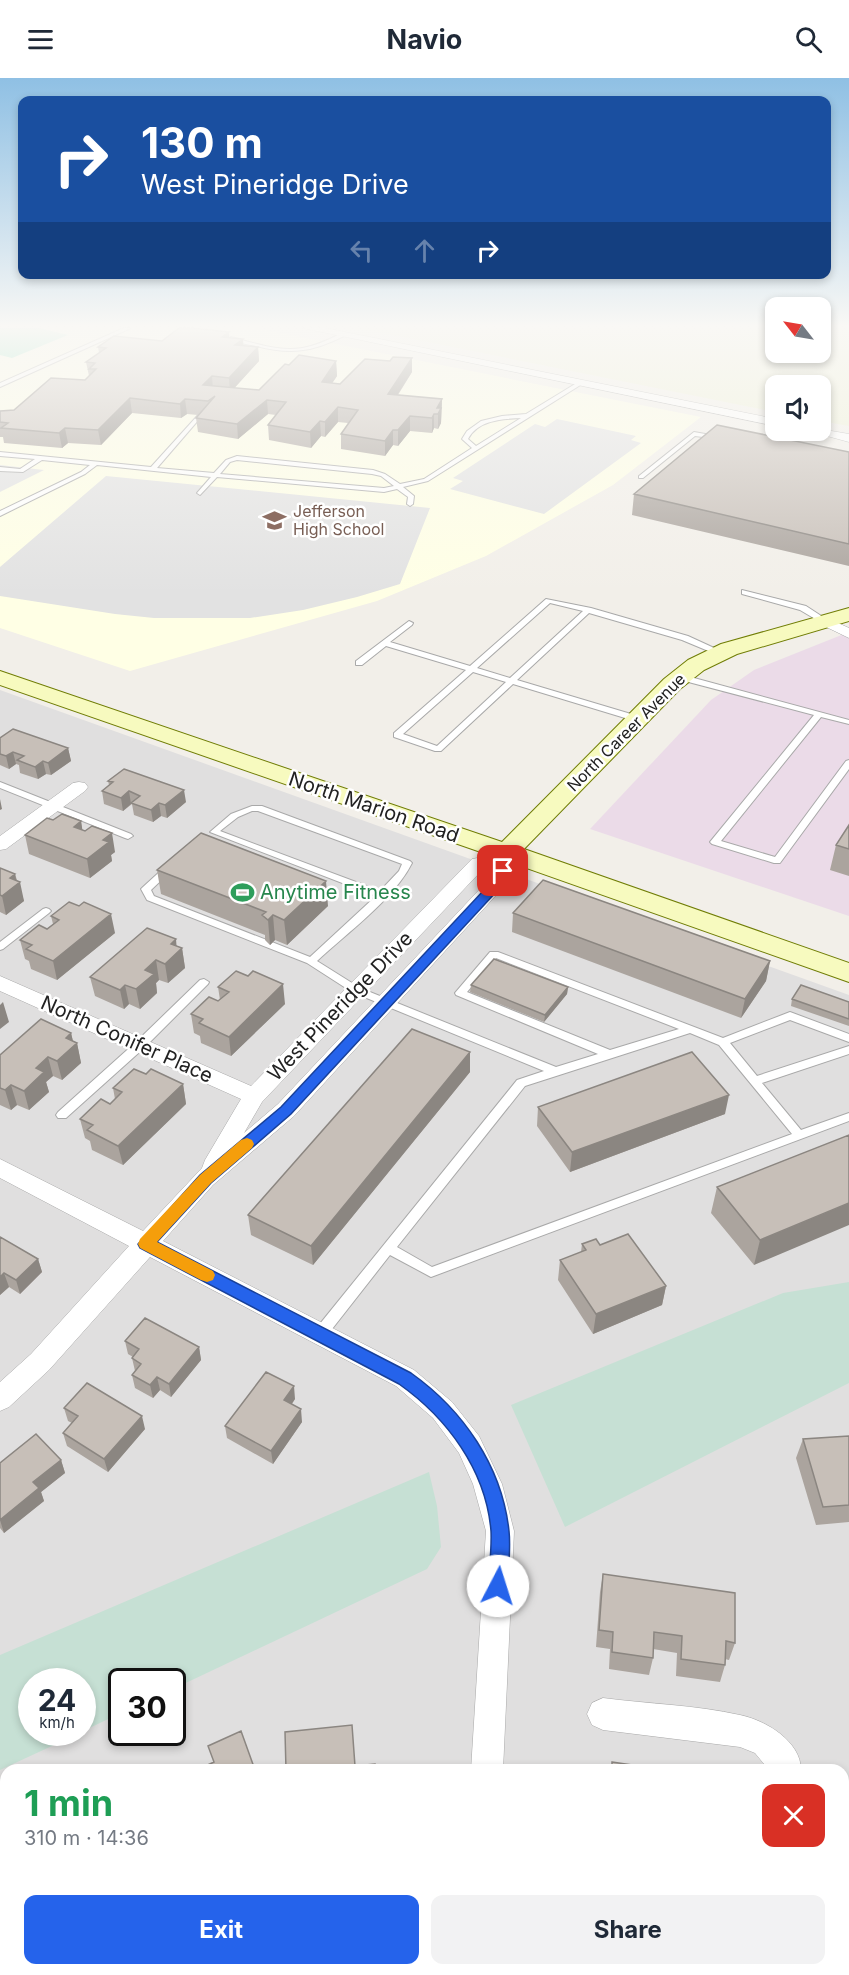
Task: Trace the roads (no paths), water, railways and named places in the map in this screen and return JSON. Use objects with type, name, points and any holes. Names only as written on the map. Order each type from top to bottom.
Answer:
[{"type":"main road","name":"North Career Avenue","points":[[509,850],[680,677],[696,665],[721,653],[849,614]]},
{"type":"main road","name":"North Marion Road","points":[[0,660],[509,850],[849,973]]},
{"type":"main road","name":"North Marion Road","points":[[0,678],[509,850],[849,951]]},
{"type":"street","points":[[744,417],[765,421]]},
{"type":"street","points":[[831,434],[849,438]]},
{"type":"street","points":[[825,621],[849,634]]},
{"type":"street","points":[[0,845],[79,787]]},
{"type":"street","name":"West Pineridge Drive","points":[[205,1179],[254,1095],[479,863],[509,850]]},
{"type":"street","name":"West Pineridge Drive","points":[[0,1399],[40,1362],[205,1179],[286,1110],[386,1003],[504,875],[509,850]]},
{"type":"street","name":"North Conifer Place","points":[[0,983],[254,1095]]},
{"type":"street","points":[[0,1168],[405,1378],[423,1391],[471,1445],[486,1479],[500,1531],[487,1764]]},
{"type":"street","points":[[603,1714],[742,1731],[766,1742],[784,1764]]},
{"type":"lane","points":[[154,468],[199,417]]},
{"type":"lane","points":[[476,449],[465,439],[469,431],[493,418],[520,417]]},
{"type":"lane","points":[[0,454],[374,490],[400,488],[426,480],[528,417]]},
{"type":"lane","points":[[641,477],[694,434],[730,439]]},
{"type":"lane","points":[[0,469],[21,471],[41,458]]},
{"type":"lane","points":[[200,493],[228,461],[237,458],[373,472],[383,476],[411,496],[410,504]]},
{"type":"lane","points":[[0,515],[96,463]]},
{"type":"lane","points":[[746,592],[803,608],[825,621]]},
{"type":"lane","points":[[588,610],[438,749],[397,735],[549,601],[588,610],[685,638],[721,653]]},
{"type":"lane","points":[[359,663],[409,623]]},
{"type":"lane","points":[[385,642],[638,719]]},
{"type":"lane","points":[[680,677],[849,722]]},
{"type":"lane","points":[[819,714],[715,842],[777,861],[849,763]]},
{"type":"lane","points":[[0,785],[128,836]]},
{"type":"lane","points":[[311,961],[381,894],[402,873],[407,863],[259,808],[239,812],[210,836],[381,894]]},
{"type":"lane","points":[[181,859],[148,885],[146,895],[311,961],[356,990],[555,1071]]},
{"type":"lane","points":[[0,947],[46,911]]},
{"type":"lane","points":[[609,1054],[460,993],[494,954],[723,1042],[800,1135]]},
{"type":"lane","points":[[62,1114],[140,1045],[204,982]]},
{"type":"lane","points":[[723,1042],[790,1016],[849,1038]]},
{"type":"lane","points":[[320,1334],[521,1083],[688,1030]]},
{"type":"lane","points":[[755,1081],[849,1050]]},
{"type":"lane","points":[[388,1248],[431,1272],[849,1117]]},
{"type":"place","name":"Jefferson High School","points":[[275,520]]},
{"type":"place","name":"Anytime Fitness","points":[[242,892]]}]
